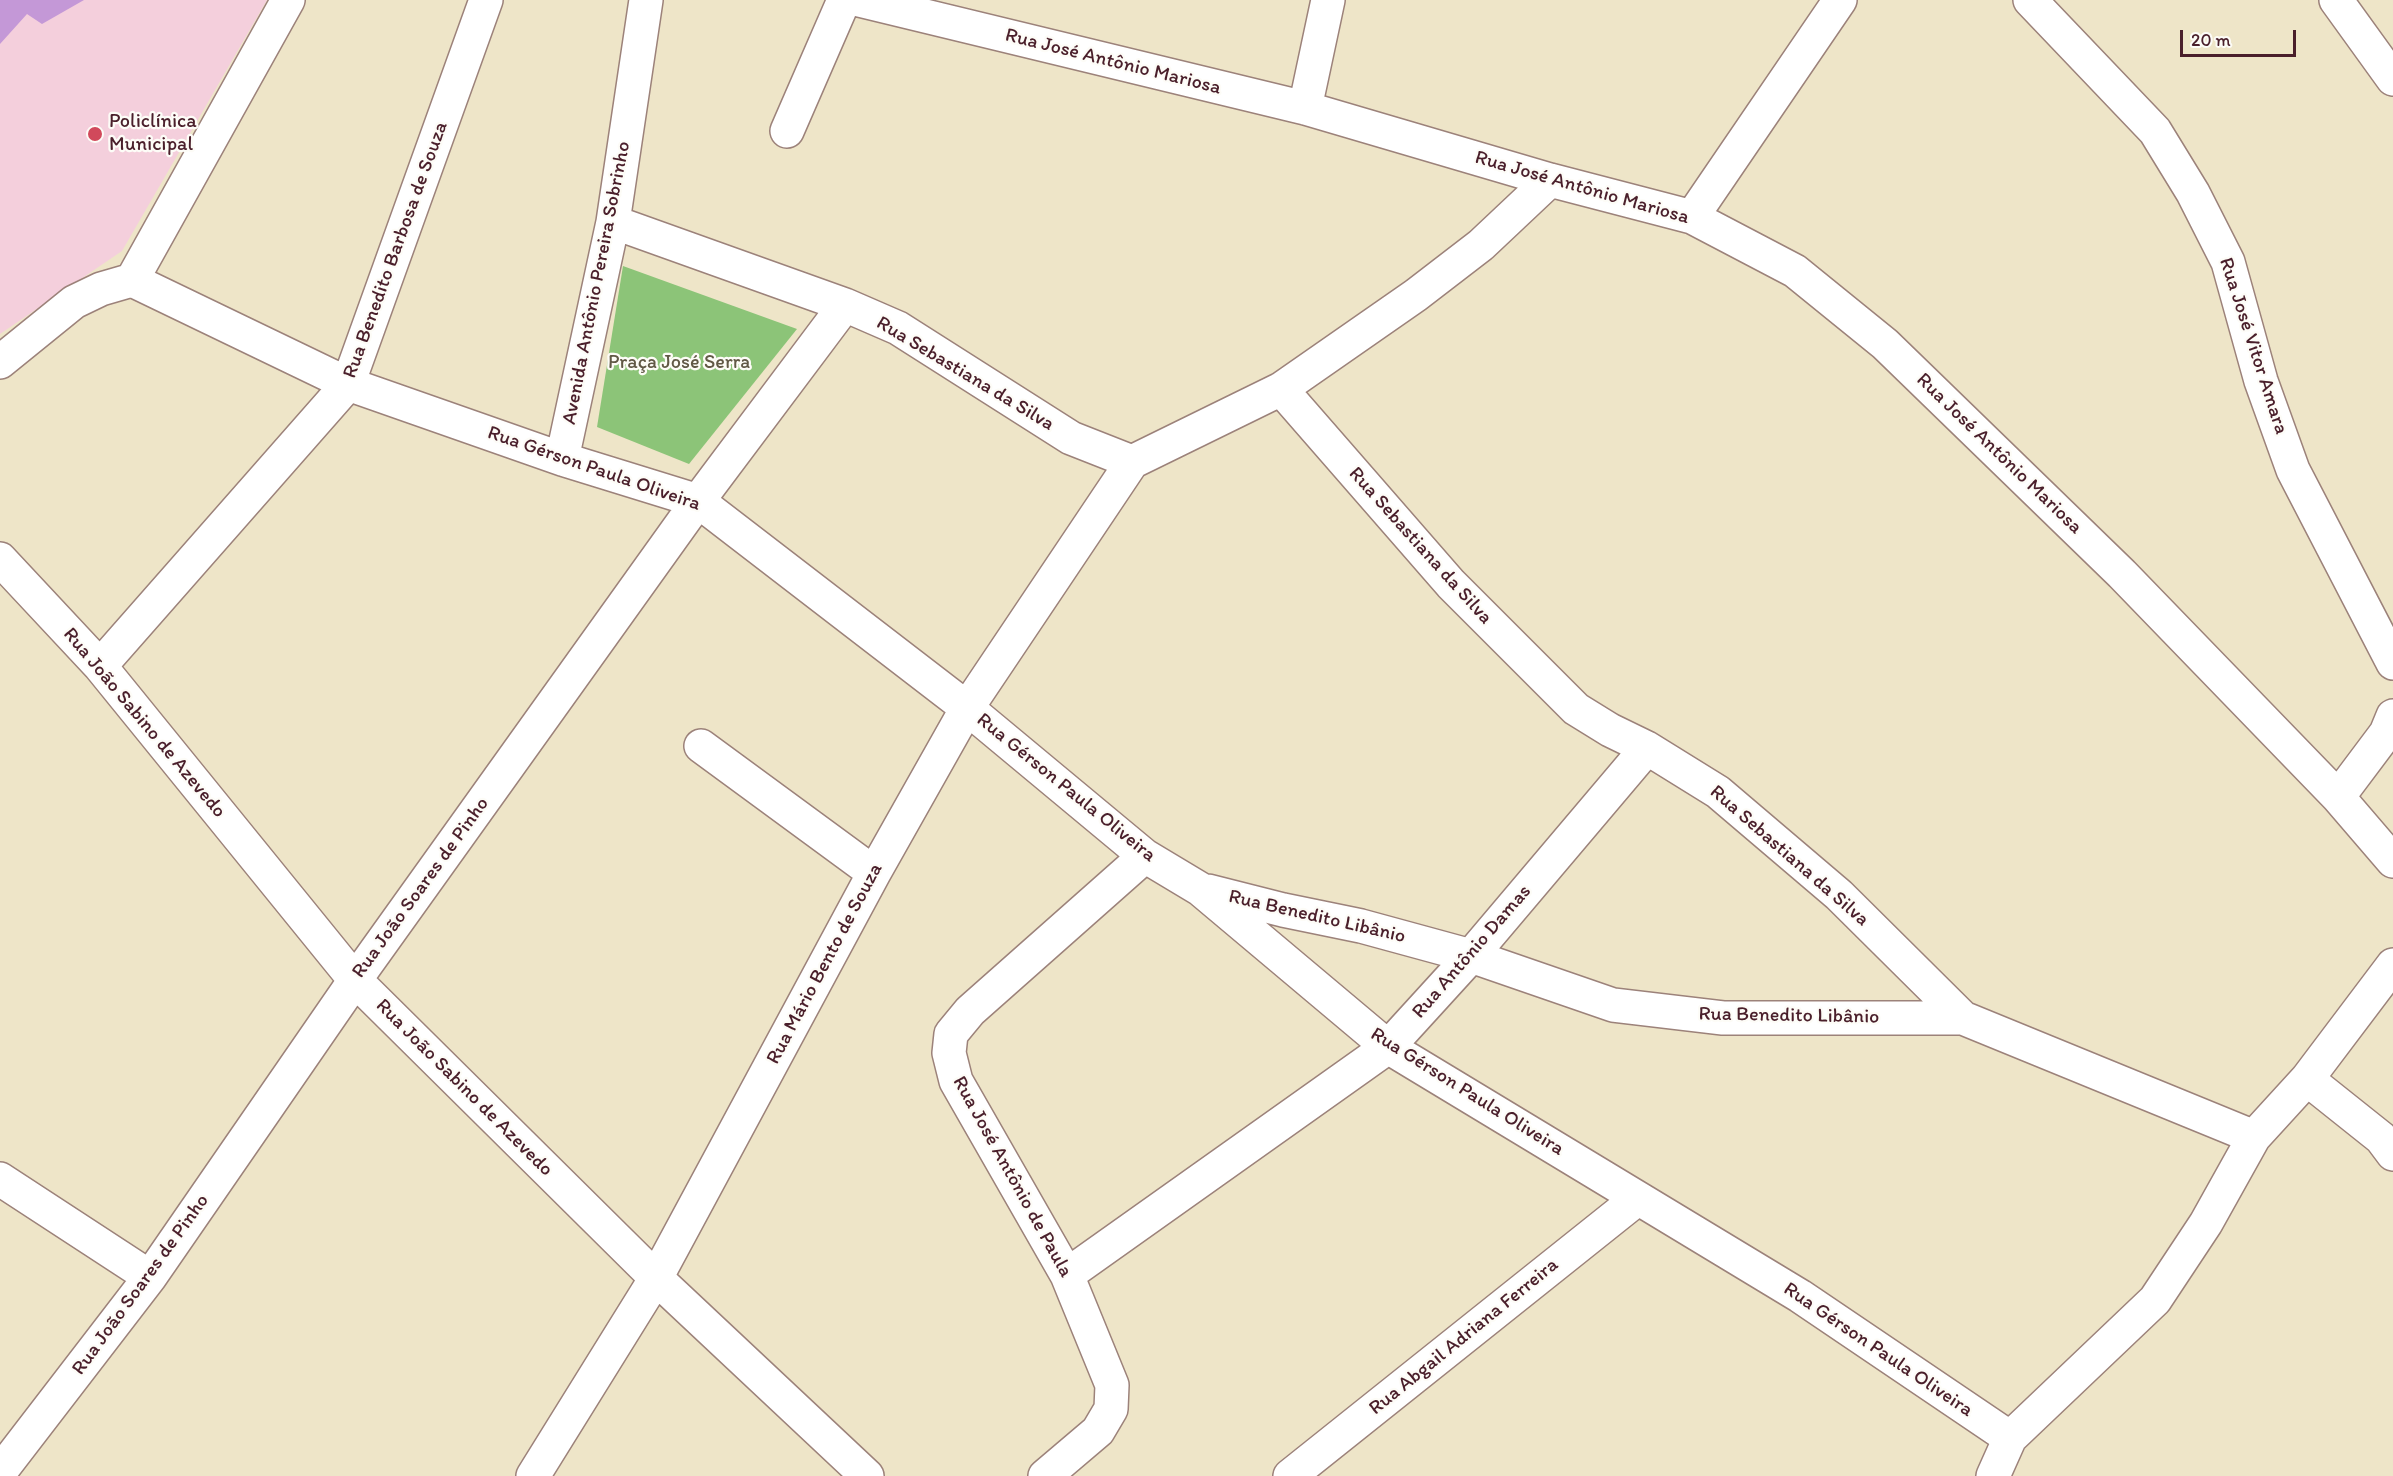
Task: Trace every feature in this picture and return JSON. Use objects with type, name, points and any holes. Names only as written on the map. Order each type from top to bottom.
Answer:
[{"type":"street","points":[[0,362],[74,302],[101,289],[132,280],[288,0]]},
{"type":"street","name":"Rua Benedito Barbosa de Souza","points":[[100,666],[348,384],[486,0]]},
{"type":"street","name":"Avenida Antônio Pereira Sobrinho","points":[[562,459],[613,222],[646,0]]},
{"type":"street","points":[[787,131],[844,0]]},
{"type":"street","name":"Rua José Antônio Mariosa","points":[[859,0],[1305,108],[1550,180],[1692,218],[1795,271],[1885,344],[2122,574],[2338,797],[2393,861]]},
{"type":"street","points":[[1305,108],[1328,0]]},
{"type":"street","points":[[1692,218],[1840,0]]},
{"type":"street","name":"Rua José Vitor Amara","points":[[2030,0],[2155,131],[2193,193],[2228,262],[2261,381],[2294,470],[2393,663]]},
{"type":"street","points":[[2336,0],[2393,79]]},
{"type":"street","points":[[1132,462],[1281,388],[1416,295],[1481,245],[1550,180]]},
{"type":"street","points":[[613,222],[844,305]]},
{"type":"street","name":"Rua Gérson Paula Oliveira","points":[[132,280],[348,384],[562,459],[698,501],[967,708],[1145,856],[1200,889],[1388,1047],[1800,1296],[2010,1438]]},
{"type":"street","name":"Rua Sebastiana da Silva","points":[[844,305],[898,328],[1071,438],[1132,462]]},
{"type":"street","name":"Rua João Soares de Pinho","points":[[0,1472],[150,1277],[355,980],[698,501],[844,305]]},
{"type":"street","name":"Rua Sebastiana da Silva","points":[[1281,388],[1450,584],[1576,709],[1610,730],[1647,748],[1718,792],[1839,895],[1963,1018],[2254,1137]]},
{"type":"street","name":"Rua Mário Bento de Souza","points":[[533,1476],[656,1278],[874,873],[967,708],[1132,462]]},
{"type":"street","name":"Rua João Sabino de Azevedo","points":[[0,559],[100,666],[355,980],[656,1278],[867,1476]]},
{"type":"street","points":[[2338,797],[2386,733],[2393,716]]},
{"type":"street","points":[[702,746],[874,873]]},
{"type":"street","name":"Rua Antônio Damas","points":[[1067,1275],[1388,1047],[1471,956],[1647,748]]},
{"type":"street","name":"Rua José Antônio de Paula","points":[[1045,1476],[1098,1431],[1111,1409],[1112,1385],[1067,1275],[956,1082],[950,1053],[951,1034],[969,1011],[1145,856]]},
{"type":"street","name":"Rua Benedito Libânio","points":[[1200,889],[1282,910],[1361,926],[1471,956],[1613,1005],[1723,1018],[1963,1018]]},
{"type":"street","points":[[1993,1476],[2010,1438],[2155,1300],[2206,1223],[2254,1137],[2307,1079],[2393,965]]},
{"type":"street","points":[[2307,1079],[2381,1138],[2393,1154]]},
{"type":"street","points":[[0,1179],[150,1277]]},
{"type":"street","name":"Rua Abgail Adriana Ferreira","points":[[1290,1476],[1637,1199]]},
{"type":"shaded area","name":"Policlínica Municipal","points":[[0,0],[267,0],[122,251],[0,334]]},
{"type":"green space","name":"Praça José Serra","points":[[623,266],[797,329],[689,464],[597,427]]},
{"type":"building","points":[[0,0],[84,0],[42,24],[27,14],[0,44]]},
{"type":"place","name":"Policlínica Municipal","points":[[95,134]]}]
